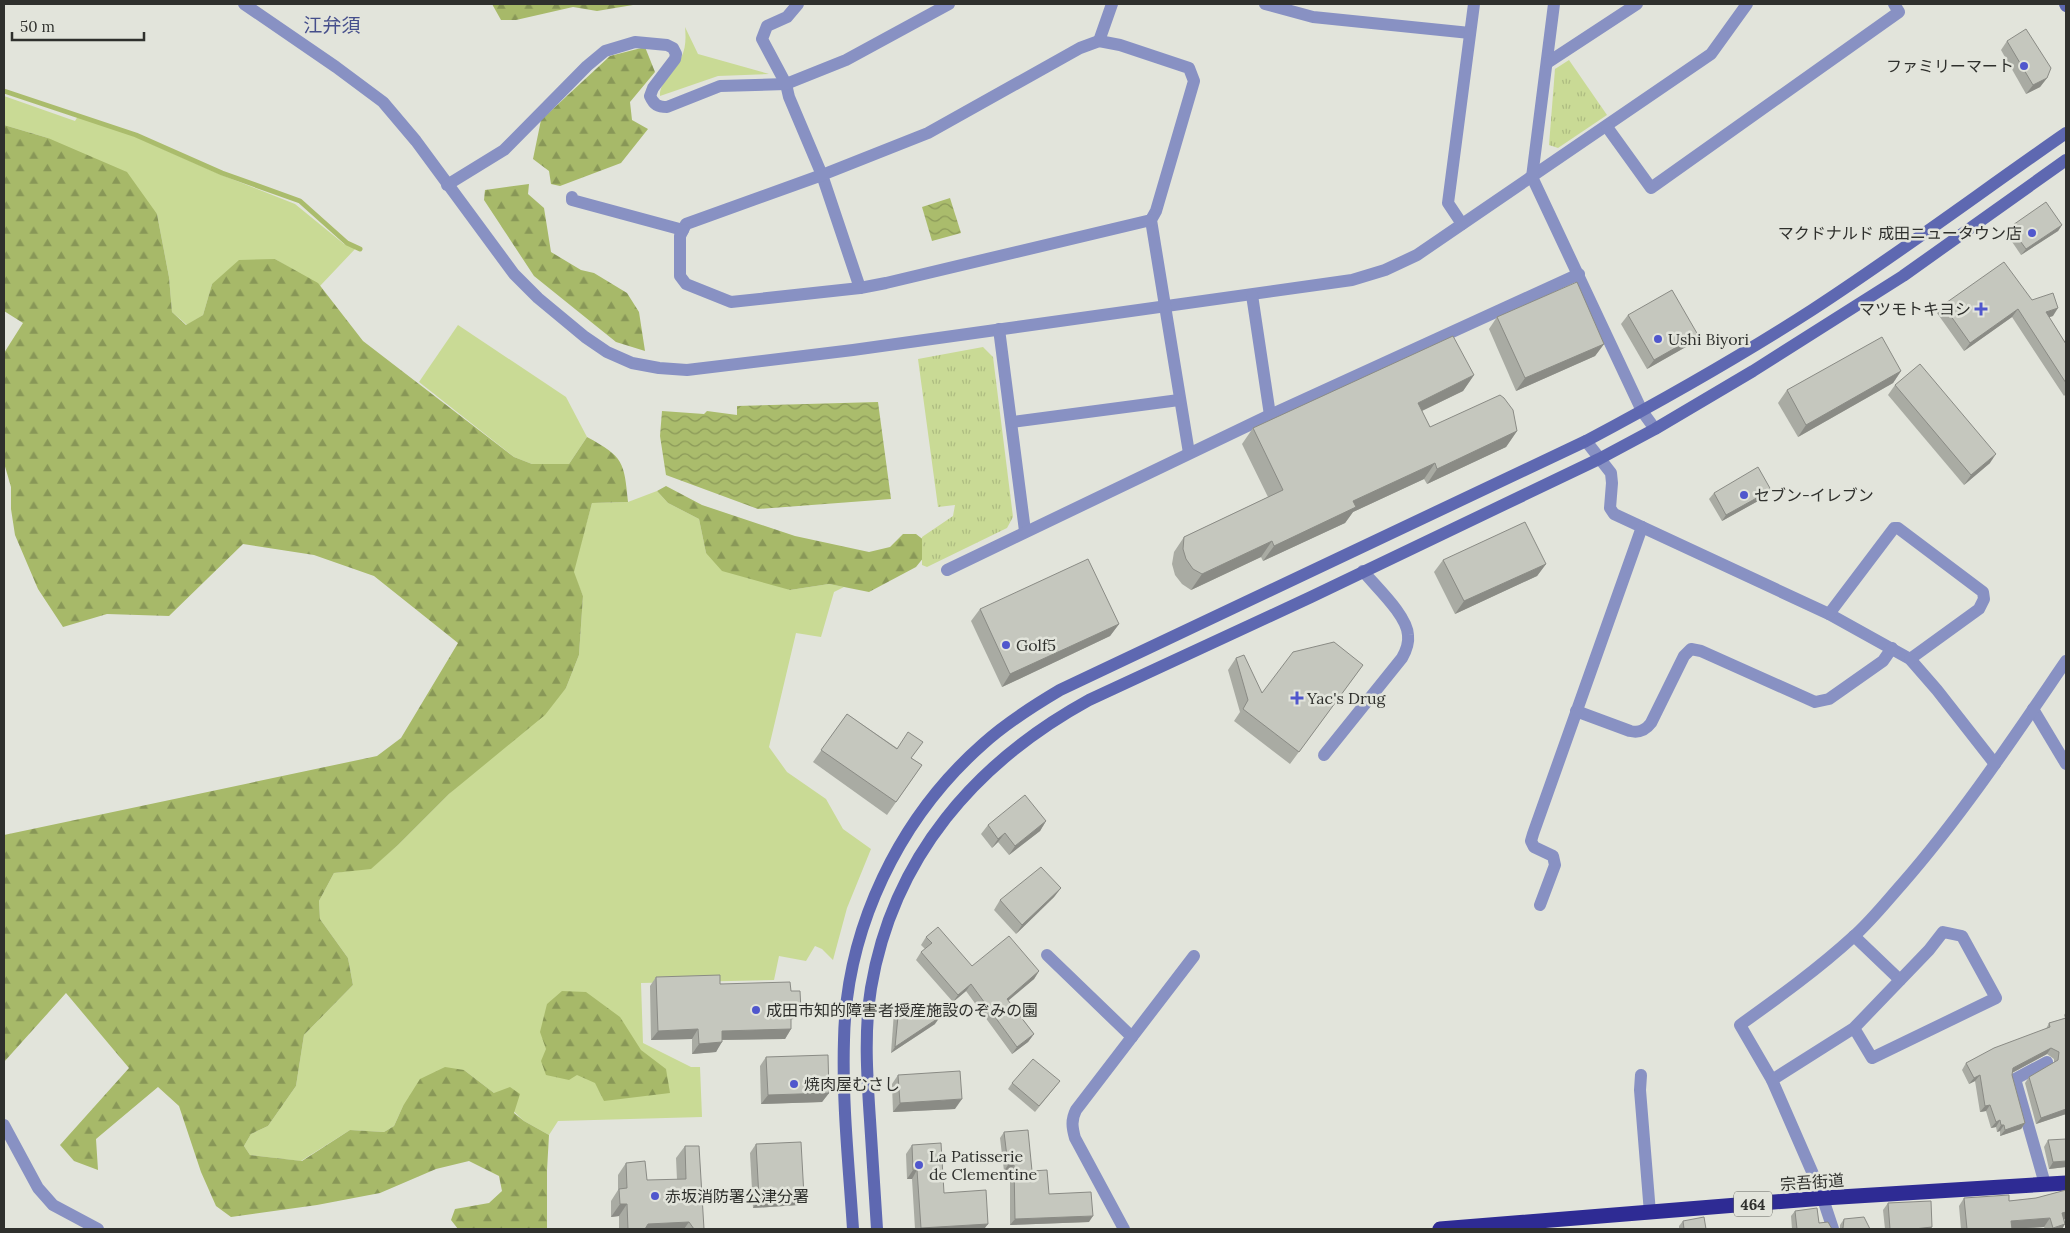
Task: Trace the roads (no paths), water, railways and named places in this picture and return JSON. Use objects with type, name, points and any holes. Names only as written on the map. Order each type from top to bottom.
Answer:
[{"type":"highway","name":"宗吾街道","points":[[1440,1229],[1824,1198],[2066,1183]]},
{"type":"street","points":[[244,4],[358,82],[383,102],[416,141],[514,274],[538,298],[585,337],[607,352],[632,363],[658,368],[687,370],[854,350],[1252,295],[1369,276],[1401,264],[1607,127],[1712,54],[1746,4]]},
{"type":"street","points":[[798,4],[787,17],[767,26],[762,39],[786,84],[789,97],[822,175],[860,288]]},
{"type":"street","points":[[447,185],[504,150],[587,66],[605,51],[635,42],[667,45],[672,48],[676,54],[675,59],[653,88],[650,96],[658,107],[667,107],[720,86],[786,84],[846,60],[949,4]]},
{"type":"street","points":[[1098,41],[1112,4]]},
{"type":"street","points":[[1265,4],[1314,17],[1470,33]]},
{"type":"street","points":[[1462,224],[1448,203],[1474,4]]},
{"type":"street","points":[[1554,4],[1532,177],[1642,411],[1655,429]]},
{"type":"street","points":[[1547,63],[1636,4]]},
{"type":"street","points":[[1607,127],[1651,188],[1899,12],[1894,4]]},
{"type":"street","points":[[1151,220],[860,288],[731,302],[686,284],[680,276],[680,236],[686,224],[822,175],[928,133],[1080,48],[1098,41],[1120,45],[1189,68],[1194,81],[1159,202],[1151,220],[1189,453]]},
{"type":"street","points":[[853,1229],[844,1040],[850,978],[868,913],[901,841],[918,815],[948,779],[983,744],[1010,722],[1060,690],[1586,441],[1642,411],[1728,362],[1812,310],[2066,133]]},
{"type":"street","points":[[877,1229],[867,1074],[867,1033],[871,989],[884,933],[893,907],[923,848],[972,787],[999,761],[1024,740],[1057,717],[1089,700],[1599,459],[1655,429],[1753,371],[1891,284],[2066,160]]},
{"type":"street","points":[[572,197],[572,200],[683,230]]},
{"type":"street","points":[[947,570],[1270,415],[1579,274]]},
{"type":"street","points":[[1252,295],[1270,415]]},
{"type":"street","points":[[999,329],[1026,531]]},
{"type":"street","points":[[1012,422],[1179,400]]},
{"type":"street","points":[[1586,441],[1611,473],[1610,508],[1614,514],[1829,614],[1910,659],[1995,764]]},
{"type":"street","points":[[1540,905],[1555,865],[1553,856],[1538,850],[1531,841],[1642,527]]},
{"type":"street","points":[[1829,614],[1894,528],[1898,528],[1983,592],[1984,599],[1979,609],[1910,659]]},
{"type":"street","points":[[1324,755],[1402,658],[1408,643],[1404,621],[1363,571]]},
{"type":"street","points":[[1576,712],[1630,731],[1642,731],[1650,723],[1684,656],[1690,649],[1701,651],[1816,702],[1829,699],[1876,666],[1883,661],[1892,648]]},
{"type":"street","points":[[1833,1229],[1824,1198],[1772,1080],[1740,1025],[1793,987],[1854,936],[1930,852],[1995,764],[2066,661]]},
{"type":"street","points":[[2033,709],[2066,764]]},
{"type":"street","points":[[1772,1080],[1854,1028],[1943,932],[1962,936],[1996,998],[1872,1058],[1854,1028]]},
{"type":"street","points":[[1854,936],[1900,980]]},
{"type":"street","points":[[1047,955],[1132,1037]]},
{"type":"street","points":[[1124,1229],[1075,1138],[1072,1122],[1076,1110],[1194,956]]},
{"type":"street","points":[[2045,1184],[2015,1079],[2047,1062]]},
{"type":"street","points":[[1641,1075],[1640,1090],[1650,1213]]},
{"type":"street","points":[[4,1125],[38,1188],[53,1205],[98,1229]]},
{"type":"water","points":[[950,198],[961,233],[932,241],[922,207]]},
{"type":"water","points":[[878,402],[891,499],[758,509],[666,475],[660,436],[662,411],[704,414],[707,411],[737,415],[737,406]]},
{"type":"waterway","points":[[4,91],[136,135],[222,173],[300,201],[347,243],[360,249]]},
{"type":"place","name":"ファミリーマート","points":[[2024,66]]},
{"type":"place","name":"マクドナルド 成田ニュータウン店","points":[[2032,233]]},
{"type":"place","name":"マツモトキヨシ","points":[[1981,309]]},
{"type":"place","name":"Ushi Biyori","points":[[1658,339]]},
{"type":"place","name":"セブン-イレブン","points":[[1744,495]]},
{"type":"place","name":"Golf5","points":[[1006,645]]},
{"type":"place","name":"Yac's Drug","points":[[1297,698]]},
{"type":"place","name":"成田市知的障害者授産施設のぞみの園","points":[[756,1010]]},
{"type":"place","name":"焼肉屋むさし","points":[[794,1084]]},
{"type":"place","name":"La Patisserie de Clementine","points":[[919,1165]]},
{"type":"place","name":"赤坂消防署公津分署","points":[[655,1196]]},
{"type":"district","name":"江弁須","points":[[332,25]]}]
